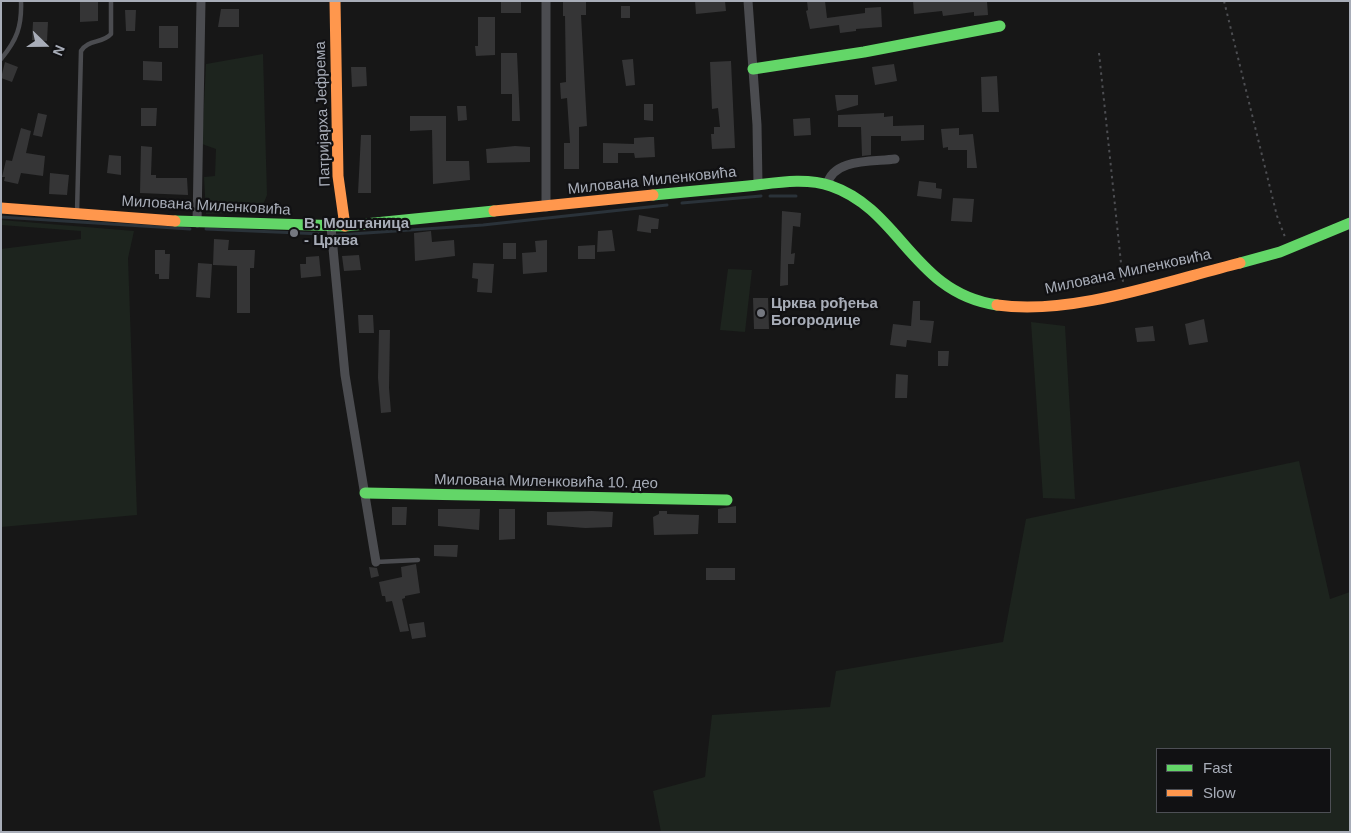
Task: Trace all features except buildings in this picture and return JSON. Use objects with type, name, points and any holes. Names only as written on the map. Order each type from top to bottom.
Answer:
[{"type":"street","points":[[198,223],[201,1]]},
{"type":"street","name":"Патријарха Јефрема","points":[[335,1],[338,176],[345,226]]},
{"type":"street","points":[[546,1],[546,207]]},
{"type":"street","points":[[748,1],[754,69],[758,185]]},
{"type":"street","points":[[754,69],[864,52],[1000,26]]},
{"type":"street","points":[[827,185],[831,173],[839,167],[895,159]]},
{"type":"street","name":"Милована Миленковића","points":[[1,208],[198,223],[330,227],[758,185],[815,182],[827,185],[858,201],[883,222],[931,276],[967,299],[996,306],[1033,307],[1069,303],[1125,291],[1290,249],[1350,222]]},
{"type":"street","points":[[330,227],[345,375],[376,562]]},
{"type":"street","name":"Милована Миленковића 10. део","points":[[365,494],[727,500]]},
{"type":"lane","points":[[1,59],[13,46],[19,32],[21,1]]},
{"type":"lane","points":[[77,214],[81,51],[84,45],[103,40],[111,34],[111,1]]},
{"type":"lane","points":[[376,562],[418,560]]},
{"type":"path","points":[[1224,1],[1277,216],[1290,249]]},
{"type":"path","points":[[1099,53],[1125,291]]},
{"type":"shaded area","points":[[263,54],[267,195],[260,212],[206,214],[204,177],[215,176],[216,149],[202,144],[206,64]]},
{"type":"shaded area","points":[[1,220],[134,231],[128,258],[137,515],[1,527],[1,249],[81,239],[81,231],[1,225]]},
{"type":"shaded area","points":[[728,269],[752,270],[745,332],[720,330]]},
{"type":"shaded area","points":[[1031,322],[1065,326],[1075,499],[1043,498]]},
{"type":"shaded area","points":[[1299,461],[1330,599],[1350,592],[1350,831],[661,832],[653,791],[705,777],[712,715],[830,707],[836,671],[1003,642],[1026,519]]},
{"type":"waterway","points":[[682,203],[761,196]]},
{"type":"waterway","points":[[770,196],[796,196]]},
{"type":"waterway","points":[[337,235],[483,225],[667,205]]},
{"type":"waterway","points":[[1,217],[190,229]]},
{"type":"waterway","points":[[206,229],[322,234]]},
{"type":"traffic: fast","points":[[753,69],[864,52],[1000,26]]},
{"type":"traffic: fast","points":[[653,195],[800,181],[831,186],[855,198],[875,213],[926,268],[945,285],[969,297],[997,305]]},
{"type":"traffic: fast","points":[[175,221],[345,226],[494,211]]},
{"type":"traffic: fast","points":[[1240,263],[1280,252],[1350,223]]},
{"type":"traffic: fast","points":[[365,493],[727,500]]},
{"type":"traffic: slow","points":[[335,1],[338,176],[345,226]]},
{"type":"traffic: slow","points":[[494,211],[653,195]]},
{"type":"traffic: slow","points":[[1,208],[175,221]]},
{"type":"traffic: slow","points":[[997,305],[1026,307],[1056,306],[1088,301],[1119,295],[1240,263]]},
{"type":"place","name":"В. Моштаница - Црква","points":[[294,233]]},
{"type":"place","name":"Црква рођења Богородице","points":[[761,313]]}]
